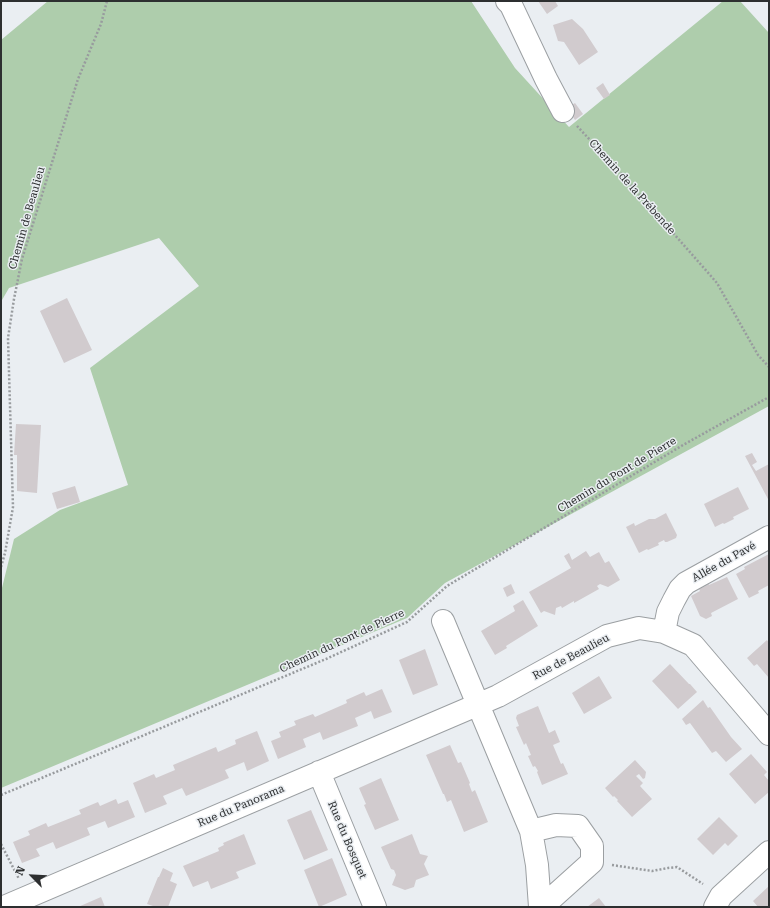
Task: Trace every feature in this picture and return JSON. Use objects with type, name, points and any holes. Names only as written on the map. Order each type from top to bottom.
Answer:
[{"type":"street","points":[[507,1],[511,5],[563,111]]},
{"type":"street","name":"Allée du Pavé","points":[[664,632],[668,612],[680,589],[686,582],[769,537]]},
{"type":"street","points":[[443,621],[531,831],[537,865],[541,907]]},
{"type":"street","name":"Rue de Beaulieu","points":[[477,704],[498,696],[606,636],[639,628],[664,632],[693,645],[769,734]]},
{"type":"street","name":"Rue du Panorama","points":[[4,907],[32,902],[319,772],[477,704]]},
{"type":"street","name":"Rue du Bosquet","points":[[319,772],[375,907]]},
{"type":"street","points":[[531,831],[556,825],[578,826],[592,846],[592,862],[541,907]]},
{"type":"street","points":[[718,902],[769,852]]},
{"type":"path","name":"Chemin de Beaulieu","points":[[1,567],[13,507],[8,338],[14,299],[24,252],[78,79],[102,24],[107,1]]},
{"type":"path","name":"Chemin de la Prébende","points":[[563,111],[618,170],[717,283],[758,355],[769,366]]},
{"type":"path","name":"Chemin du Pont de Pierre","points":[[1,795],[326,659],[407,622],[447,586],[683,445],[769,397]]},
{"type":"path","points":[[1,844],[16,876],[32,902]]},
{"type":"path","points":[[592,862],[652,871],[677,867],[718,902]]},
{"type":"green space","points":[[48,1],[471,1],[515,68],[569,127],[723,1],[740,1],[769,33],[769,406],[445,583],[407,618],[1,788],[1,592],[14,539],[60,510],[128,485],[90,368],[199,286],[159,238],[9,288],[2,300],[1,314],[1,40]]},
{"type":"building","points":[[538,1],[555,1],[558,6],[547,14]]},
{"type":"building","points":[[572,19],[583,29],[598,52],[579,65],[564,42],[558,41],[553,25]]},
{"type":"building","points":[[603,83],[610,95],[604,99],[596,88]]},
{"type":"building","points":[[575,103],[583,114],[575,120],[567,108]]},
{"type":"building","points":[[67,298],[92,350],[64,363],[40,311]]},
{"type":"building","points":[[16,424],[41,425],[37,493],[17,491],[17,455],[14,455]]},
{"type":"building","points":[[752,453],[757,462],[752,465],[756,471],[769,464],[769,499],[745,456]]},
{"type":"building","points":[[75,486],[80,502],[57,509],[52,493]]},
{"type":"building","points":[[738,487],[749,509],[733,517],[734,519],[715,527],[704,504]]},
{"type":"building","points":[[666,513],[677,535],[676,538],[667,542],[664,540],[658,543],[659,545],[639,553],[626,527],[634,523],[635,526],[649,519],[655,519]]},
{"type":"building","points":[[586,551],[590,557],[599,552],[605,563],[609,561],[620,580],[608,587],[600,584],[597,586],[599,589],[574,603],[574,601],[562,608],[561,606],[556,608],[555,615],[544,611],[541,613],[529,592],[571,568],[564,556],[569,553],[572,560]]},
{"type":"building","points":[[769,554],[769,585],[758,591],[759,593],[749,598],[736,574],[745,569],[744,567]]},
{"type":"building","points":[[727,577],[738,599],[711,613],[712,616],[706,619],[700,616],[691,596],[700,591],[699,589]]},
{"type":"building","points":[[511,584],[515,593],[507,597],[503,588]]},
{"type":"building","points":[[523,600],[538,626],[506,646],[507,648],[495,655],[481,631],[515,611],[513,606]]},
{"type":"building","points":[[767,640],[769,643],[769,678],[757,664],[754,666],[747,658]]},
{"type":"building","points":[[425,649],[438,685],[413,695],[399,660]]},
{"type":"building","points":[[670,664],[697,692],[678,709],[652,681]]},
{"type":"building","points":[[599,676],[612,698],[584,714],[572,693]]},
{"type":"building","points":[[382,689],[392,712],[374,719],[371,711],[355,718],[358,726],[323,740],[320,732],[303,739],[306,747],[278,759],[271,741],[281,737],[279,732],[296,725],[294,721],[313,714],[315,717],[347,703],[346,700],[364,692],[366,696]]},
{"type":"building","points":[[703,700],[742,749],[726,762],[716,751],[712,753],[690,723],[686,725],[682,719]]},
{"type":"building","points":[[538,706],[549,733],[555,730],[560,742],[553,745],[561,764],[563,763],[568,774],[542,785],[537,772],[538,771],[535,766],[533,767],[528,756],[531,755],[526,743],[524,745],[516,727],[519,726],[516,718],[517,715]]},
{"type":"building","points":[[257,731],[269,761],[247,771],[244,762],[225,770],[229,778],[186,796],[182,788],[163,796],[167,804],[145,813],[133,783],[154,774],[156,778],[175,770],[173,765],[216,747],[218,752],[236,744],[235,740]]},
{"type":"building","points":[[450,745],[458,763],[461,762],[470,783],[472,792],[475,790],[488,822],[464,832],[451,800],[447,802],[426,755]]},
{"type":"building","points":[[751,754],[767,772],[764,775],[769,781],[769,792],[755,804],[729,774]]},
{"type":"building","points":[[635,760],[646,772],[645,778],[643,779],[639,774],[636,776],[643,783],[640,786],[652,799],[632,817],[617,801],[618,800],[605,788]]},
{"type":"building","points":[[381,778],[399,820],[375,830],[364,805],[366,804],[359,788]]},
{"type":"building","points":[[116,799],[118,804],[128,800],[135,817],[108,828],[105,821],[87,828],[90,835],[56,849],[53,842],[36,849],[40,856],[22,863],[13,842],[30,835],[28,831],[46,823],[48,827],[81,814],[79,810],[98,802],[100,806]]},
{"type":"building","points":[[311,810],[328,850],[304,860],[287,820]]},
{"type":"building","points":[[719,817],[738,836],[728,846],[725,843],[713,855],[697,839]]},
{"type":"building","points":[[244,834],[256,864],[236,872],[239,878],[211,889],[208,881],[193,887],[183,866],[219,851],[218,848],[224,845],[223,843]]},
{"type":"building","points":[[412,834],[420,854],[428,856],[424,864],[429,875],[416,880],[414,887],[405,890],[392,885],[396,875],[394,870],[391,869],[381,847]]},
{"type":"building","points":[[332,858],[347,895],[319,907],[304,870]]},
{"type":"building","points":[[163,868],[173,873],[170,881],[177,884],[168,907],[156,907],[147,904]]},
{"type":"building","points":[[769,886],[769,907],[758,907],[753,901]]},
{"type":"building","points":[[101,897],[105,907],[78,907]]},
{"type":"building","points":[[599,898],[606,907],[587,907]]}]
